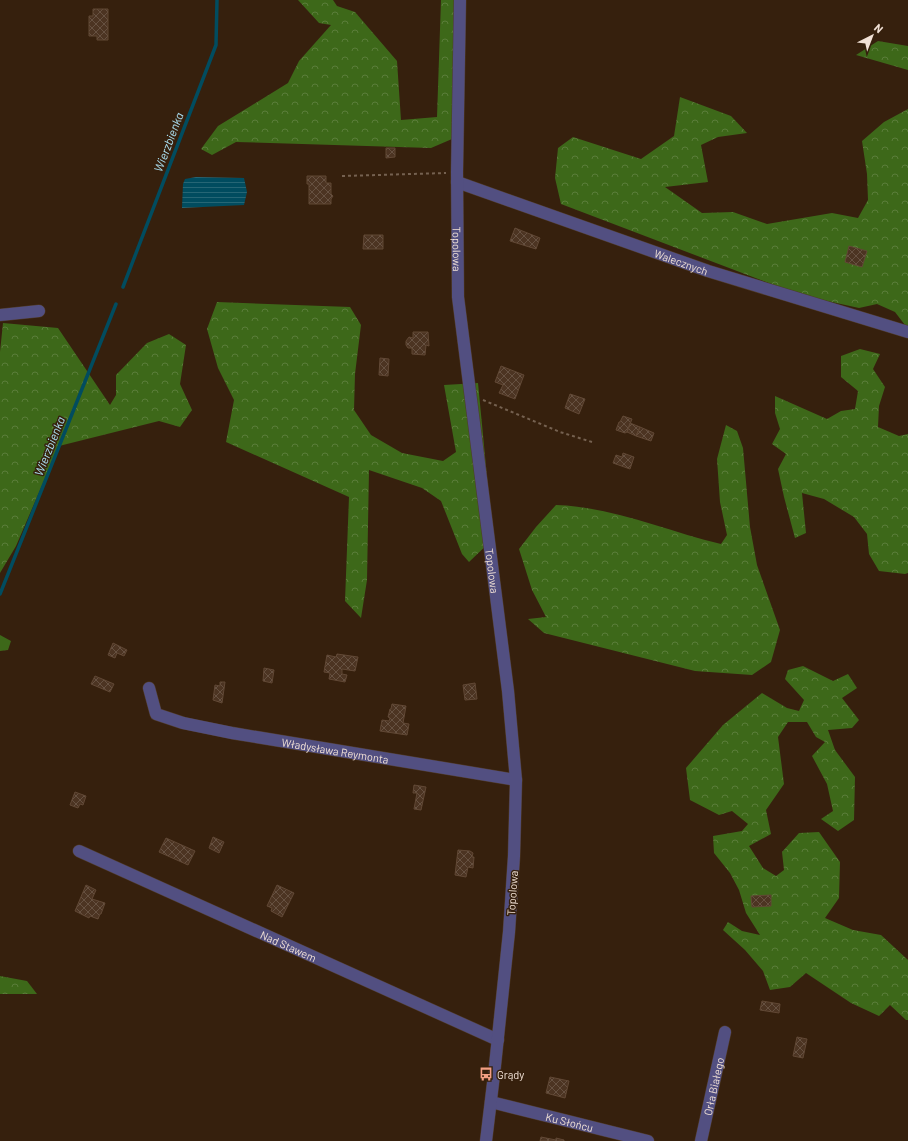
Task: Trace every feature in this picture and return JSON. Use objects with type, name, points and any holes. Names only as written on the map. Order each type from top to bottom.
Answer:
[{"type":"street","name":"Topolowa","points":[[460,0],[457,177],[458,297],[508,692],[516,780],[514,864],[509,932],[486,1141]]},
{"type":"street","name":"Walecznych","points":[[457,177],[708,271],[908,332]]},
{"type":"street","points":[[0,315],[39,311]]},
{"type":"street","name":"Władysława Reymonta","points":[[149,688],[156,714],[183,723],[232,733],[516,780]]},
{"type":"street","name":"Nad Stawem","points":[[79,851],[498,1040]]},
{"type":"street","name":"Orła Białego","points":[[701,1141],[725,1032]]},
{"type":"street","name":"Ku Słońcu","points":[[491,1102],[648,1141]]},
{"type":"path","points":[[342,176],[457,177]]},
{"type":"path","points":[[470,396],[560,432],[592,442]]},
{"type":"green space","points":[[298,0],[333,0],[337,6],[355,12],[397,61],[401,120],[437,117],[441,0],[455,0],[452,139],[431,148],[236,142],[212,155],[201,149],[218,126],[288,83],[299,61],[331,25],[319,23]]},
{"type":"green space","points":[[878,41],[908,46],[908,70],[856,55]]},
{"type":"green space","points":[[680,97],[731,116],[747,133],[718,137],[701,145],[708,182],[665,187],[702,213],[733,212],[767,224],[832,213],[858,218],[868,200],[867,174],[862,141],[884,122],[908,109],[908,329],[895,312],[877,304],[859,308],[800,295],[561,204],[555,178],[558,148],[573,137],[641,159],[674,136]]},
{"type":"green space","points":[[217,302],[350,307],[361,325],[355,374],[354,410],[371,435],[402,453],[443,461],[456,452],[444,385],[478,383],[493,539],[469,562],[462,554],[441,501],[422,488],[369,470],[367,580],[361,618],[345,601],[349,497],[226,442],[234,400],[218,368],[207,329]]},
{"type":"green space","points":[[3,323],[58,328],[110,405],[116,395],[116,375],[147,343],[169,334],[186,345],[180,384],[192,410],[180,427],[159,421],[59,446],[16,546],[0,573],[0,352]]},
{"type":"green space","points":[[860,349],[880,354],[873,369],[885,387],[879,406],[878,427],[899,436],[908,434],[908,573],[905,574],[879,571],[869,554],[867,534],[854,517],[824,499],[802,493],[806,533],[795,538],[778,469],[786,454],[772,444],[780,429],[775,413],[775,396],[827,419],[841,411],[855,409],[858,391],[841,377],[841,356]]},
{"type":"green space","points":[[726,425],[737,431],[743,448],[750,527],[757,565],[780,630],[771,662],[752,675],[695,671],[544,633],[528,619],[546,617],[532,590],[519,549],[556,505],[599,510],[640,520],[721,544],[727,535],[720,502],[717,459]]},
{"type":"green space","points":[[0,635],[11,641],[8,650],[0,651]]},
{"type":"green space","points":[[803,666],[833,681],[848,674],[857,688],[842,698],[859,720],[852,728],[828,730],[835,750],[855,777],[854,820],[838,831],[821,819],[833,811],[827,784],[812,756],[825,742],[816,737],[807,722],[788,722],[778,737],[784,784],[766,810],[771,834],[749,846],[763,868],[776,876],[784,870],[782,852],[799,833],[819,832],[840,862],[839,898],[825,918],[853,930],[881,935],[908,960],[908,1020],[906,1020],[890,1005],[879,1016],[851,1003],[806,973],[790,987],[770,990],[763,971],[745,950],[723,930],[728,922],[742,931],[760,935],[746,913],[739,890],[730,873],[714,853],[713,836],[742,831],[748,824],[732,811],[719,815],[690,800],[686,768],[723,725],[762,693],[787,708],[799,711],[804,700],[785,679],[788,670]]},
{"type":"green space","points":[[0,976],[27,981],[37,994],[0,994]]},
{"type":"water","points":[[196,177],[244,178],[247,192],[244,205],[182,208],[183,184],[185,179]]},
{"type":"building","points":[[93,9],[108,9],[108,40],[97,40],[97,36],[89,36],[89,16],[93,16]]},
{"type":"building","points":[[386,148],[395,148],[395,157],[386,158]]},
{"type":"building","points":[[307,176],[326,176],[326,183],[331,183],[331,194],[333,196],[331,199],[331,204],[309,204],[309,184],[307,184]]},
{"type":"building","points":[[515,228],[540,238],[536,249],[510,241]]},
{"type":"building","points":[[364,235],[383,235],[383,249],[363,249]]},
{"type":"building","points":[[849,246],[867,251],[862,267],[845,262]]},
{"type":"building","points":[[413,332],[428,332],[429,346],[426,345],[425,355],[412,354],[412,348],[408,348],[406,345],[406,341],[409,337],[413,338]]},
{"type":"building","points":[[380,358],[389,359],[388,376],[379,375]]},
{"type":"building","points":[[501,366],[524,375],[515,399],[499,393],[503,385],[495,382]]},
{"type":"building","points":[[570,394],[585,399],[579,414],[565,408]]},
{"type":"building","points":[[623,416],[632,419],[627,432],[625,433],[616,430]]},
{"type":"building","points":[[630,423],[640,427],[636,436],[627,432]]},
{"type":"building","points":[[640,427],[654,433],[651,441],[636,436]]},
{"type":"building","points":[[623,453],[634,457],[630,469],[613,463],[616,455],[622,457]]},
{"type":"building","points":[[113,643],[127,650],[124,656],[117,653],[115,658],[108,655]]},
{"type":"building","points":[[337,654],[358,657],[355,671],[342,669],[342,674],[347,675],[345,682],[329,679],[330,673],[324,672],[327,655],[336,657]]},
{"type":"building","points":[[264,668],[274,670],[272,683],[263,681]]},
{"type":"building","points":[[95,676],[114,684],[110,692],[91,684]]},
{"type":"building","points":[[220,682],[225,682],[222,703],[213,700],[215,685],[220,686]]},
{"type":"building","points":[[475,683],[477,699],[465,700],[463,685]]},
{"type":"building","points":[[392,704],[406,706],[403,723],[409,724],[407,735],[380,731],[382,720],[389,721],[390,718],[388,717]]},
{"type":"building","points":[[414,785],[426,787],[421,810],[414,809],[417,793],[413,793]]},
{"type":"building","points":[[75,792],[86,796],[83,805],[80,804],[78,808],[70,805]]},
{"type":"building","points":[[213,837],[224,842],[219,853],[209,848]]},
{"type":"building","points":[[166,838],[195,851],[188,865],[159,852]]},
{"type":"building","points":[[458,850],[470,851],[473,853],[473,868],[468,867],[466,877],[455,875]]},
{"type":"building","points":[[86,885],[96,890],[92,899],[105,903],[98,919],[90,916],[89,918],[75,911]]},
{"type":"building","points":[[277,885],[294,893],[282,917],[271,911],[272,908],[267,906]]},
{"type":"building","points":[[771,895],[771,906],[752,907],[751,896]]},
{"type":"building","points":[[762,1001],[780,1004],[779,1013],[760,1010]]},
{"type":"building","points":[[797,1037],[807,1039],[803,1058],[793,1056]]},
{"type":"building","points":[[550,1077],[569,1081],[565,1098],[546,1093]]},
{"type":"building","points":[[541,1137],[556,1140],[556,1138],[564,1141],[540,1141]]},
{"type":"waterway","name":"Wierzbienka","points":[[123,287],[216,45],[217,0]]},
{"type":"waterway","name":"Wierzbienka","points":[[0,594],[116,304]]},
{"type":"place","name":"Grądy","points":[[486,1074]]}]
